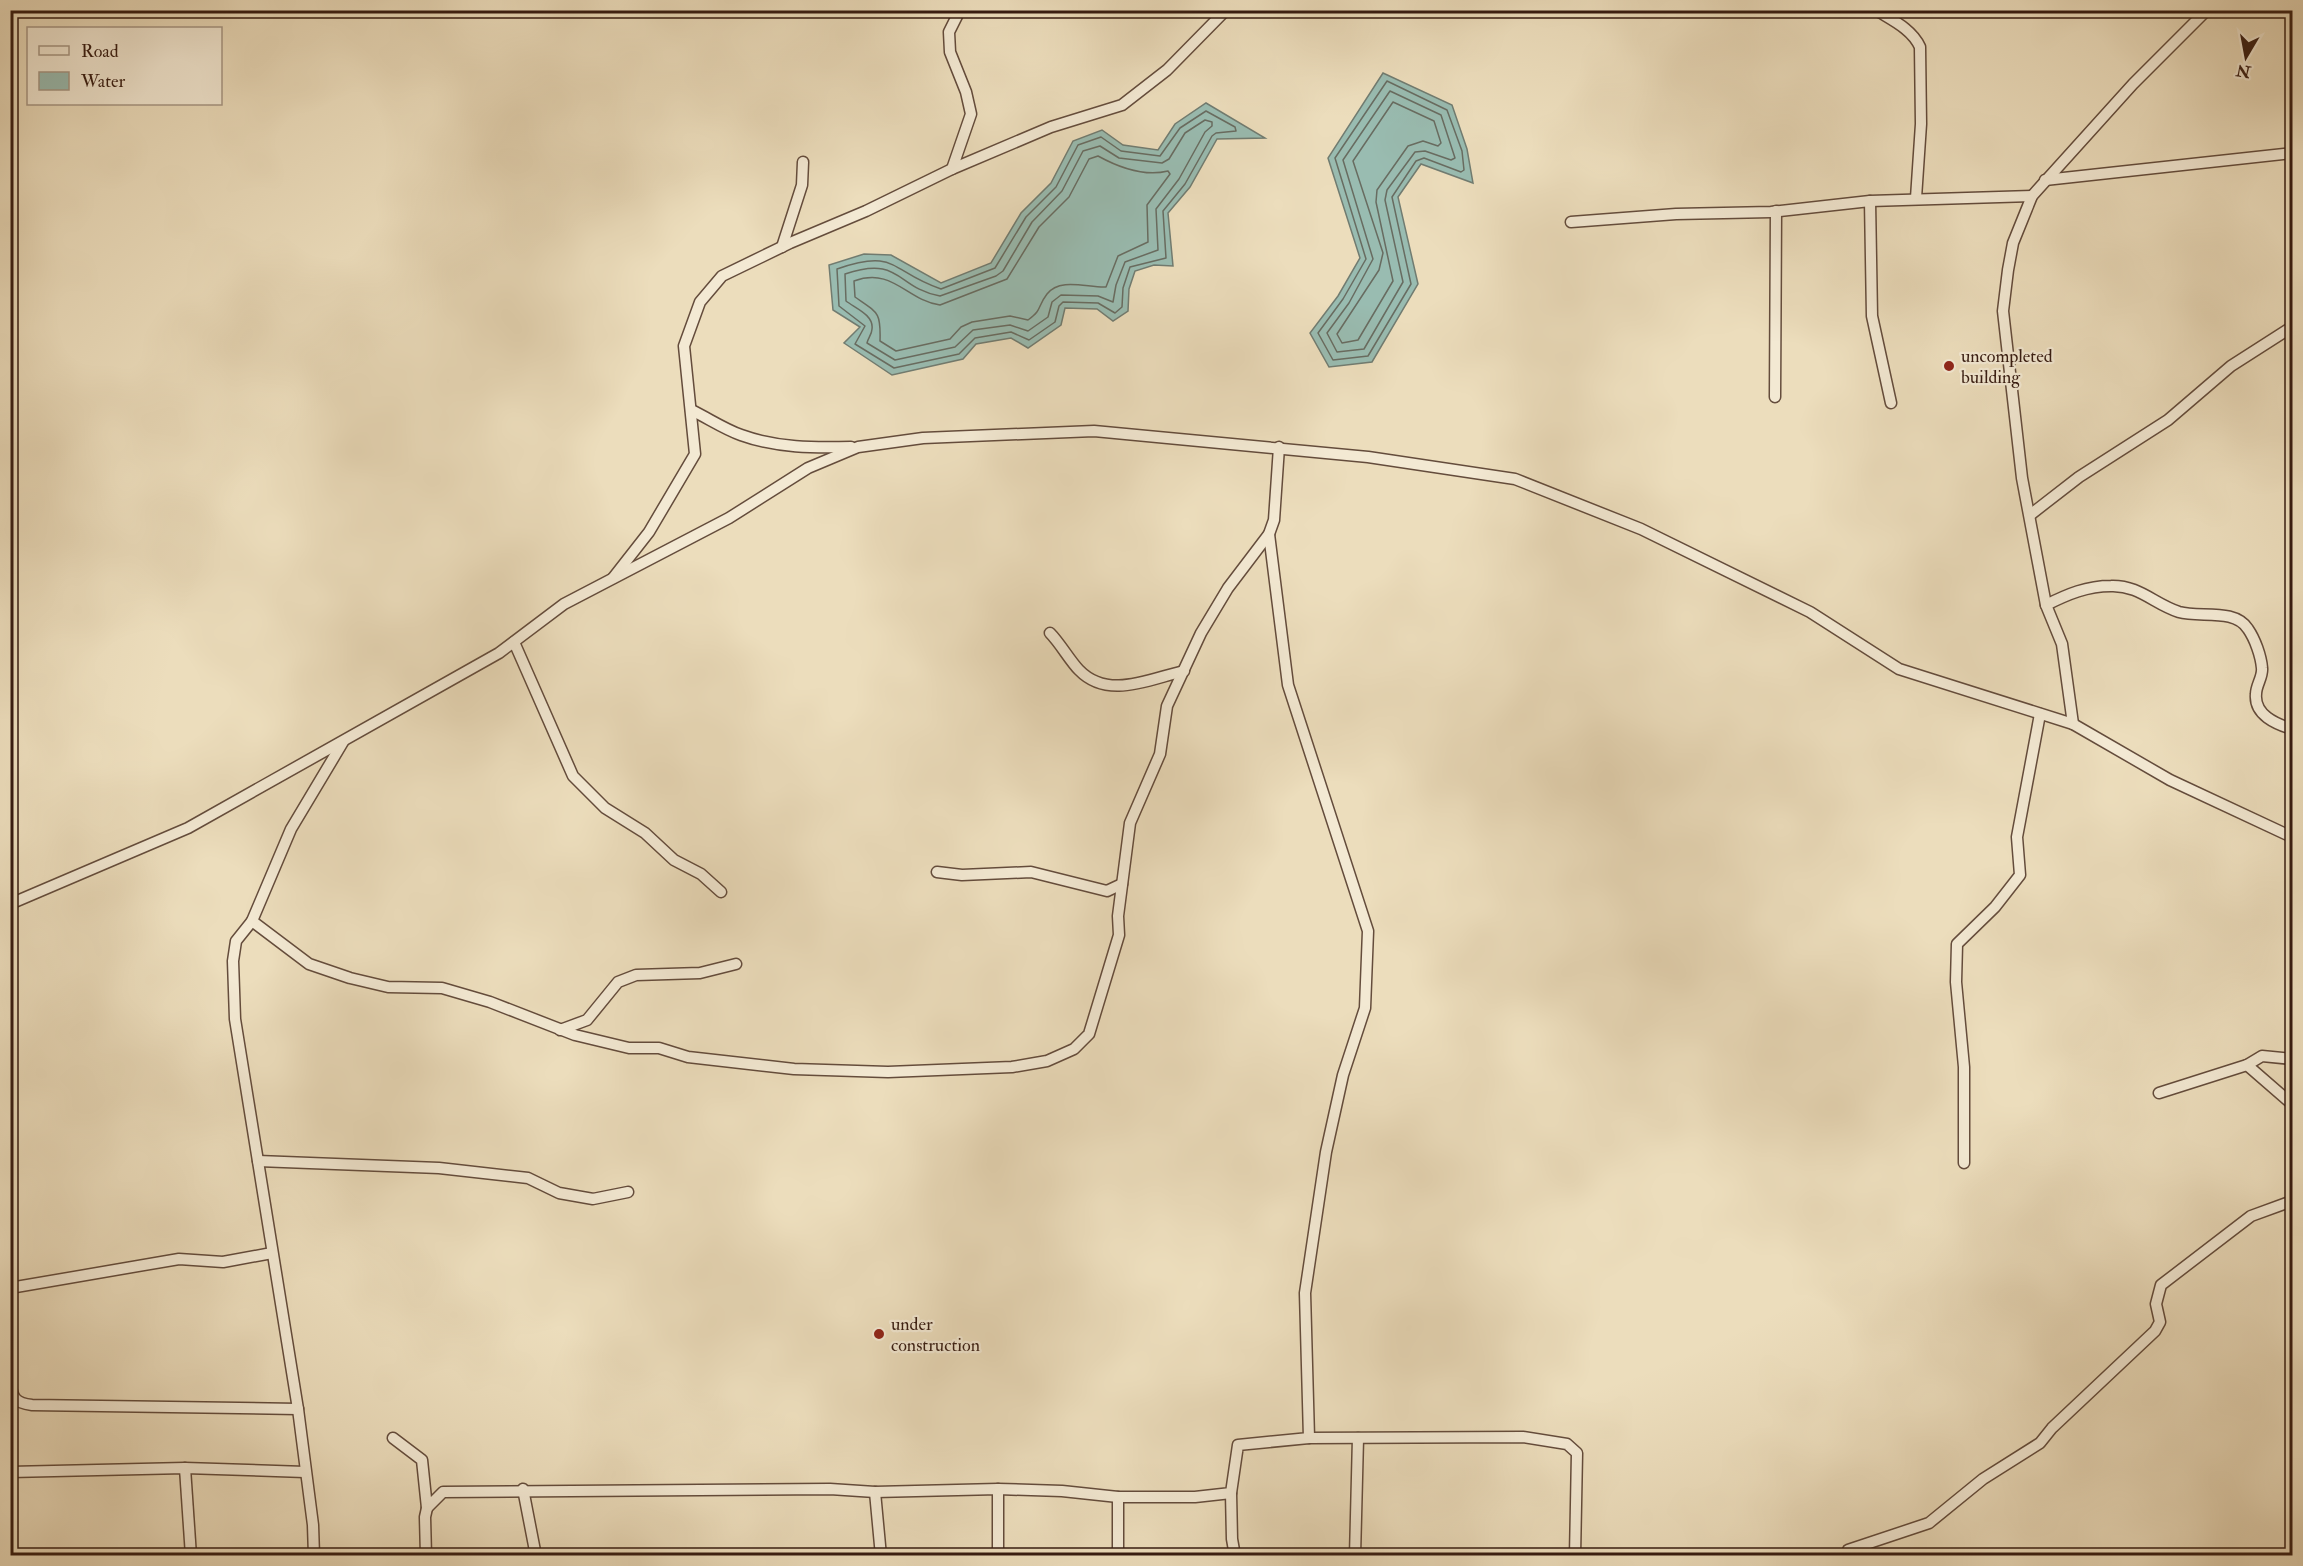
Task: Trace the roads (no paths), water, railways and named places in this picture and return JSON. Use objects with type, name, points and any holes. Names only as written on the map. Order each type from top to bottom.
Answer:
[{"type":"street","points":[[951,169],[971,114],[966,92],[950,52],[949,32],[960,10]]},
{"type":"street","points":[[611,580],[649,532],[695,454],[684,346],[700,302],[722,276],[866,211],[951,169],[1051,127],[1122,105],[1167,70],[1226,10]]},
{"type":"street","points":[[1876,10],[1916,38],[1920,47],[1921,101],[1916,198]]},
{"type":"street","points":[[2073,724],[2062,644],[2046,605],[2012,410],[2003,311],[2013,243],[2032,196],[2045,180],[2148,68],[2207,10]]},
{"type":"street","points":[[2045,180],[2292,153]]},
{"type":"street","points":[[783,247],[802,185],[803,162]]},
{"type":"street","points":[[1571,222],[1676,214],[1776,211],[1916,198],[2032,196]]},
{"type":"street","points":[[1870,201],[1872,316],[1891,403]]},
{"type":"street","points":[[1775,397],[1776,211]]},
{"type":"street","points":[[2030,515],[2122,448],[2168,420],[2231,366],[2292,327]]},
{"type":"street","points":[[691,410],[740,435],[773,444],[814,448],[858,447],[923,438],[1094,430],[1368,457],[1515,479],[1641,529],[1810,612],[1899,669],[2073,724],[2170,780],[2292,837]]},
{"type":"street","points":[[10,904],[188,828],[499,653],[564,604],[729,518],[808,468],[858,447]]},
{"type":"street","points":[[252,921],[309,964],[319,968],[388,987],[442,988],[490,1002],[560,1030],[629,1048],[659,1048],[688,1057],[794,1069],[888,1072],[1012,1067],[1047,1061],[1074,1049],[1089,1034],[1119,935],[1118,916],[1130,823],[1160,754],[1167,706],[1201,633],[1228,588],[1269,534],[1274,520],[1279,447]]},
{"type":"street","points":[[1269,534],[1288,685],[1368,931],[1365,1008],[1343,1075],[1326,1152],[1305,1293],[1309,1438]]},
{"type":"street","points":[[2046,605],[2092,586],[2114,585],[2149,595],[2180,612],[2239,619],[2248,628],[2262,669],[2256,695],[2258,709],[2267,718],[2292,729]]},
{"type":"street","points":[[1050,633],[1079,670],[1103,686],[1135,686],[1184,671]]},
{"type":"street","points":[[514,642],[573,776],[605,808],[645,833],[674,860],[700,874],[721,892]]},
{"type":"street","points":[[1964,1163],[1964,1067],[1956,982],[1957,944],[1995,907],[2020,875],[2017,837],[2040,714]]},
{"type":"street","points":[[314,1556],[313,1525],[298,1409],[235,1019],[233,961],[236,941],[252,921],[291,829],[345,740]]},
{"type":"street","points":[[936,872],[962,875],[1031,872],[1107,891],[1122,884]]},
{"type":"street","points":[[560,1030],[587,1020],[618,982],[636,975],[700,973],[736,964]]},
{"type":"street","points":[[2159,1092],[2247,1065],[2262,1056],[2292,1059]]},
{"type":"street","points":[[2247,1065],[2292,1104]]},
{"type":"street","points":[[258,1161],[450,1169],[528,1178],[559,1193],[593,1199],[628,1192]]},
{"type":"street","points":[[1846,1556],[1848,1550],[1929,1523],[1983,1479],[2040,1443],[2052,1428],[2155,1331],[2160,1322],[2156,1304],[2161,1285],[2251,1216],[2292,1201]]},
{"type":"street","points":[[10,1288],[179,1259],[223,1262],[272,1253]]},
{"type":"street","points":[[10,1380],[12,1397],[19,1403],[32,1405],[298,1409]]},
{"type":"street","points":[[1235,1556],[1232,1539],[1231,1493],[1238,1445],[1309,1438],[1523,1437],[1567,1444],[1577,1454],[1575,1556]]},
{"type":"street","points":[[393,1438],[422,1460],[427,1508],[424,1517],[426,1556]]},
{"type":"street","points":[[1355,1556],[1358,1438]]},
{"type":"street","points":[[10,1472],[185,1468],[305,1472]]},
{"type":"street","points":[[185,1468],[191,1556]]},
{"type":"street","points":[[427,1508],[443,1492],[524,1489],[830,1489],[875,1492],[998,1489],[1062,1491],[1118,1497],[1195,1497],[1231,1493]]},
{"type":"street","points":[[524,1489],[536,1556]]},
{"type":"street","points":[[998,1489],[998,1556]]},
{"type":"street","points":[[875,1492],[881,1556]]},
{"type":"street","points":[[1118,1497],[1118,1556]]},
{"type":"water","points":[[1383,73],[1452,105],[1467,149],[1473,183],[1421,164],[1398,197],[1418,284],[1372,362],[1329,367],[1310,333],[1338,296],[1360,258],[1328,158]]},
{"type":"water","points":[[1206,103],[1265,138],[1217,139],[1190,187],[1168,213],[1173,266],[1154,265],[1135,271],[1129,289],[1128,311],[1113,321],[1097,309],[1065,308],[1061,325],[1028,348],[1011,338],[976,344],[963,359],[892,375],[844,343],[860,327],[833,310],[829,265],[864,254],[891,255],[941,283],[991,263],[1021,213],[1051,183],[1073,141],[1102,130],[1123,145],[1158,150],[1175,124]]},
{"type":"place","name":"uncompleted building","points":[[1949,366]]},
{"type":"place","name":"under construction","points":[[879,1334]]}]
